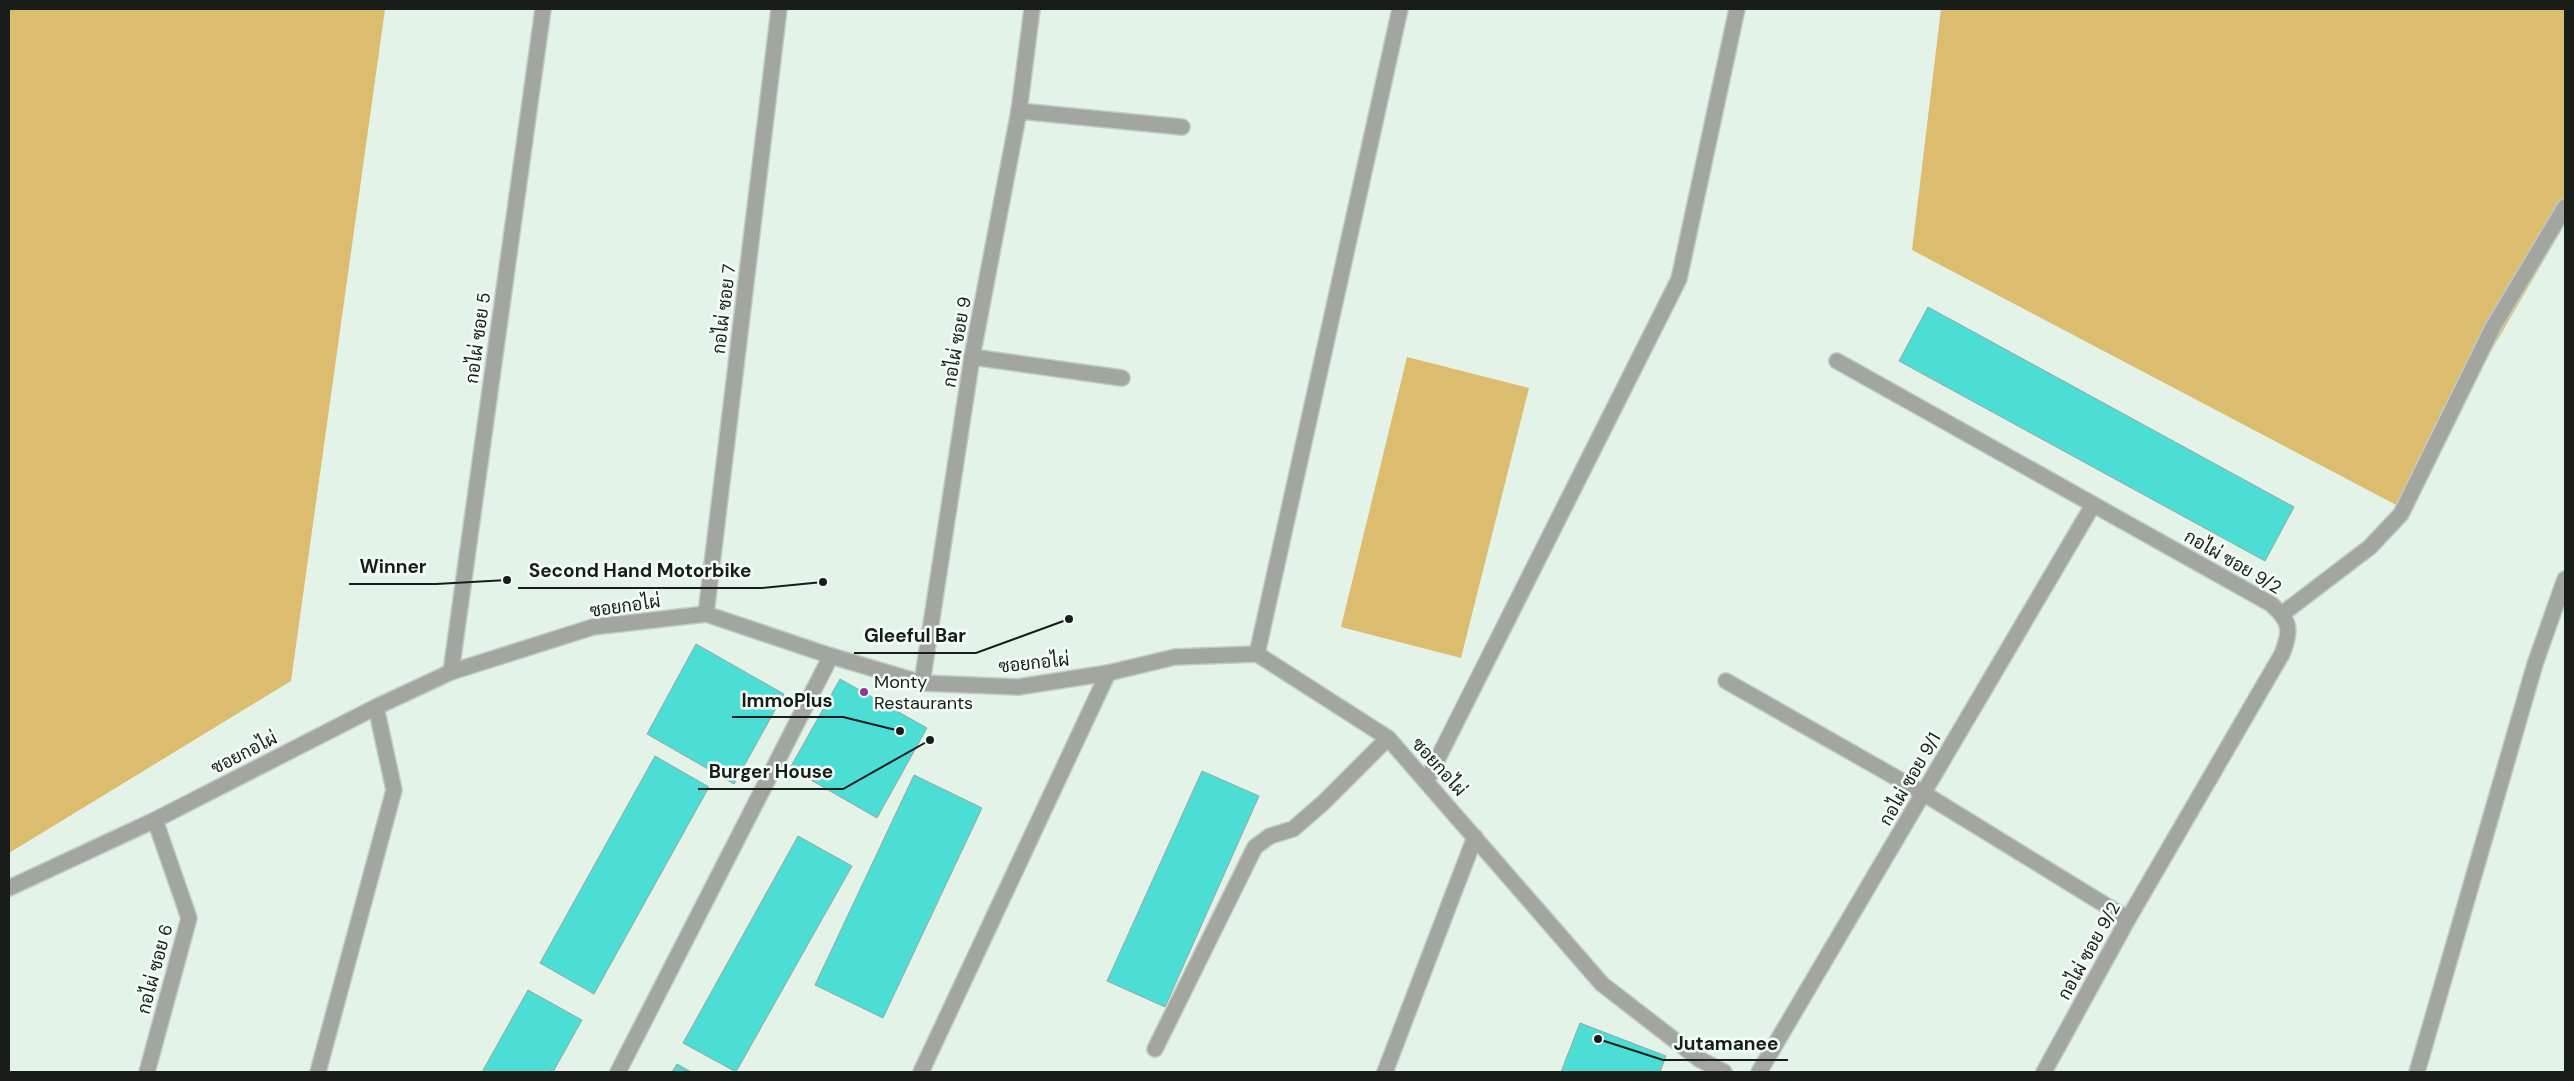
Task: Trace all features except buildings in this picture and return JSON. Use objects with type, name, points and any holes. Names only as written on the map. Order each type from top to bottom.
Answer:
[{"type":"street","name":"กอไผ่ ซอย 5","points":[[450,672],[543,9]]},
{"type":"street","name":"กอไผ่ ซอย 7","points":[[706,614],[779,9]]},
{"type":"street","name":"กอไผ่ ซอย 9","points":[[922,683],[972,357],[1019,110],[1032,9]]},
{"type":"street","points":[[1257,654],[1400,9]]},
{"type":"street","points":[[1426,780],[1678,279],[1737,9]]},
{"type":"street","points":[[1019,110],[1182,127]]},
{"type":"street","points":[[2282,614],[2370,547],[2401,514],[2492,327],[2565,207]]},
{"type":"street","points":[[972,357],[1122,378]]},
{"type":"street","name":"กอไผ่ ซอย 9/2","points":[[1837,361],[2271,604],[2282,614],[2289,625],[2288,639],[2282,654],[2128,919],[2044,1072]]},
{"type":"street","name":"กอไผ่ ซอย 9/1","points":[[1759,1072],[2093,505]]},
{"type":"street","points":[[2417,1072],[2535,664],[2565,579]]},
{"type":"street","name":"ซอยกอไผ่","points":[[9,888],[156,820],[376,707],[450,672],[593,627],[706,614],[831,656],[922,683],[1018,687],[1108,673],[1175,657],[1257,654],[1388,738],[1602,984],[1696,1066],[1724,1072]]},
{"type":"street","points":[[618,1072],[831,656]]},
{"type":"street","points":[[921,1072],[1108,673]]},
{"type":"street","points":[[1726,681],[1923,793],[2128,919]]},
{"type":"street","points":[[318,1072],[394,790],[376,707]]},
{"type":"street","points":[[1155,1049],[1255,847],[1270,836],[1293,830],[1324,803],[1388,738]]},
{"type":"street","name":"กอไผ่ ซอย 6","points":[[147,1072],[188,918],[156,820]]},
{"type":"street","points":[[1385,1072],[1475,837]]},
{"type":"shaded area","points":[[9,9],[385,9],[291,681],[9,853]]},
{"type":"shaded area","points":[[1941,9],[2565,9],[2565,224],[2400,507],[1912,250]]},
{"type":"shaded area","points":[[1407,357],[1529,388],[1461,658],[1341,627]]},
{"type":"place","name":"Winner","points":[[507,580]]},
{"type":"place","name":"Second Hand Motorbike","points":[[823,582]]},
{"type":"place","name":"Gleeful Bar","points":[[1069,619]]},
{"type":"place","name":"Monty Restaurants","points":[[864,692]]},
{"type":"place","name":"ImmoPlus","points":[[900,731]]},
{"type":"place","name":"Burger House","points":[[930,740]]},
{"type":"place","name":"Jutamanee","points":[[1598,1039]]}]
